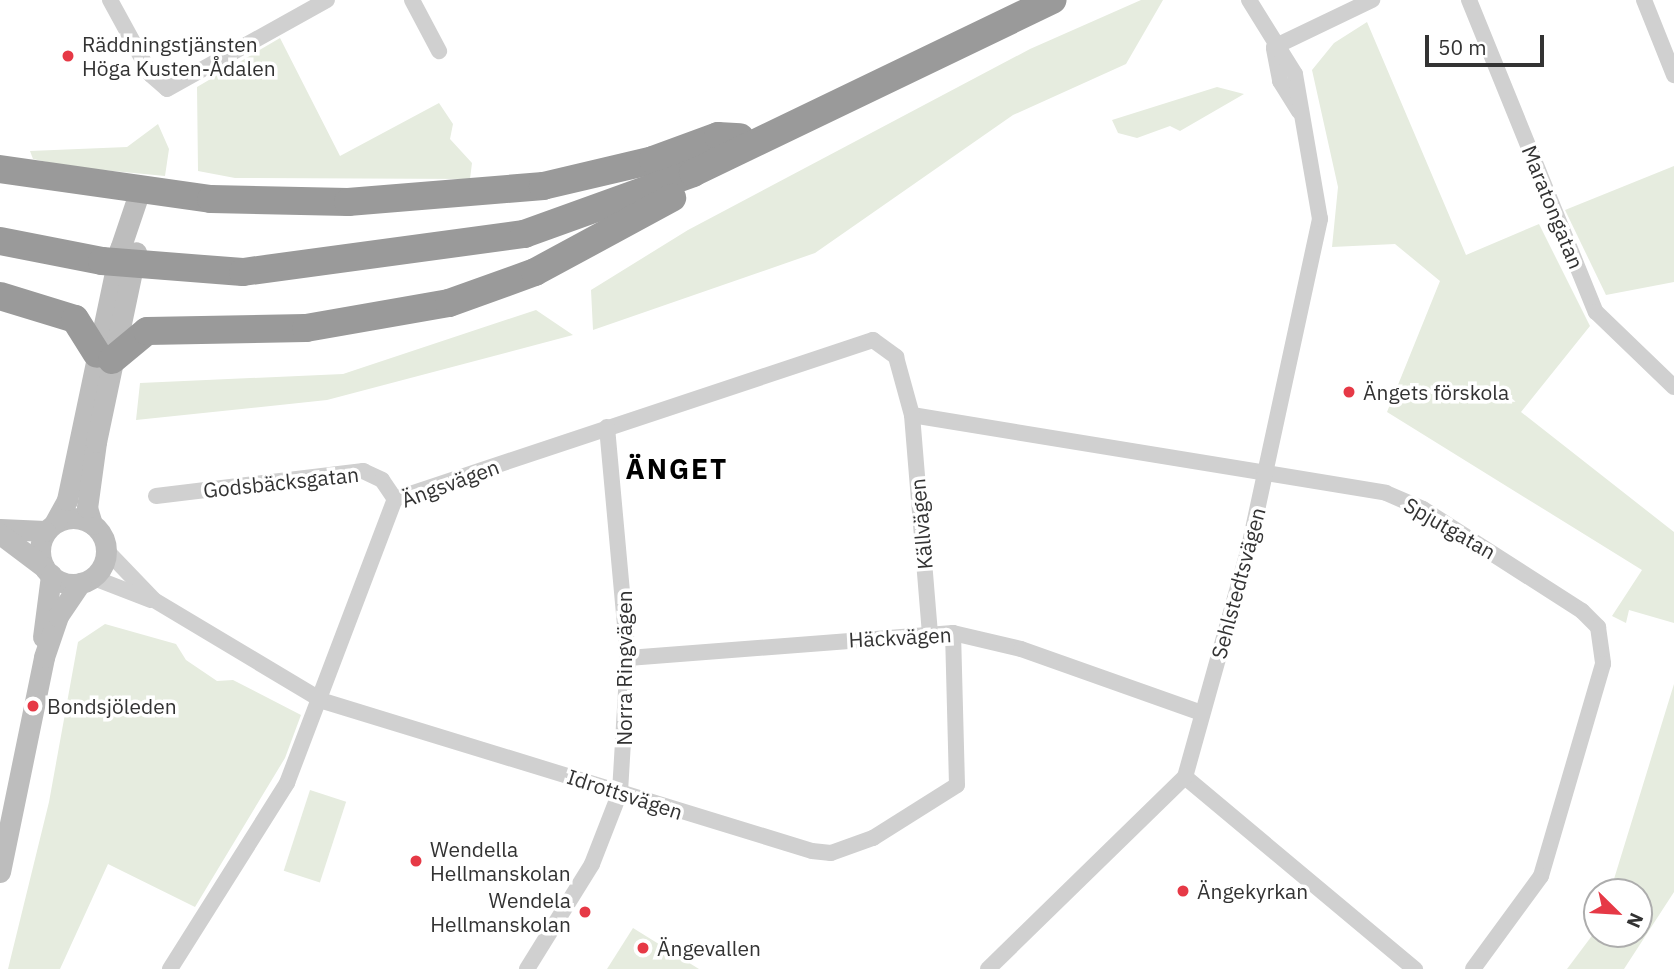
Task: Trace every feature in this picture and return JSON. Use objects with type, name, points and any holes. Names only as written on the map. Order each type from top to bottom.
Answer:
[{"type":"highway","points":[[374,258],[575,203],[740,137],[1017,0]]},
{"type":"highway","points":[[0,241],[76,256],[243,272],[475,245],[556,225],[717,161],[1053,0]]},
{"type":"highway","points":[[0,169],[140,190],[302,204],[542,186],[620,169],[718,136],[740,137]]},
{"type":"highway","points":[[0,296],[75,319],[104,357],[147,331],[345,324],[471,296],[535,272],[653,210],[717,161]]},
{"type":"main road","points":[[44,657],[48,571],[39,550],[67,500],[104,357],[140,190]]},
{"type":"main road","points":[[0,872],[44,657],[58,616],[107,551],[92,524],[88,493],[104,357]]},
{"type":"main road","points":[[0,529],[50,527],[72,518],[92,524]]},
{"type":"main road","points":[[0,534],[48,571],[87,581]]},
{"type":"street","points":[[110,0],[151,75],[167,89],[327,0]]},
{"type":"street","points":[[412,0],[439,51]]},
{"type":"street","name":"Sehlstedtsvägen","points":[[1185,777],[1268,470],[1320,219],[1295,74],[1274,47],[1249,0]]},
{"type":"street","points":[[1274,47],[1372,0]]},
{"type":"street","name":"Maratongatan","points":[[1469,0],[1596,312],[1674,387]]},
{"type":"street","points":[[1644,0],[1674,75]]},
{"type":"street","name":"Ängsvägen","points":[[170,969],[281,793],[323,701],[394,499],[873,340],[896,357],[912,415]]},
{"type":"street","name":"Spjutgatan","points":[[912,415],[1268,470],[1406,500],[1551,590],[1598,627],[1603,664],[1541,876],[1473,969]]},
{"type":"street","name":"Källvägen","points":[[912,415],[930,633]]},
{"type":"street","name":"Norra Ringvägen","points":[[527,969],[593,864],[620,792],[628,658],[607,427]]},
{"type":"street","name":"Godsbäcksgatan","points":[[156,496],[363,471],[382,480],[394,499]]},
{"type":"street","name":"Idrottsvägen","points":[[107,551],[153,600]]},
{"type":"street","name":"Idrottsvägen","points":[[87,581],[153,600],[323,701],[812,851],[848,849],[950,795],[961,775],[954,633]]},
{"type":"street","name":"Häckvägen","points":[[628,658],[954,633],[1021,649],[1202,713]]},
{"type":"street","points":[[988,969],[1185,777],[1415,969]]},
{"type":"shaded area","points":[[1141,0],[1163,0],[1126,64],[1013,115],[815,253],[593,330],[591,290],[688,230],[1030,49]]},
{"type":"shaded area","points":[[1367,22],[1466,255],[1539,224],[1590,326],[1521,412],[1674,532],[1674,623],[1629,610],[1626,623],[1612,616],[1642,570],[1387,412],[1440,281],[1395,244],[1332,247],[1338,187],[1312,70],[1334,43]]},
{"type":"shaded area","points":[[280,38],[340,156],[439,103],[453,124],[450,139],[472,163],[470,179],[235,178],[198,171],[197,87]]},
{"type":"shaded area","points":[[1217,87],[1244,94],[1180,131],[1170,126],[1137,138],[1118,133],[1112,120]]},
{"type":"shaded area","points":[[158,124],[169,149],[165,176],[71,167],[33,159],[30,151],[127,147]]},
{"type":"shaded area","points":[[1674,166],[1674,282],[1606,295],[1565,210]]},
{"type":"shaded area","points":[[536,310],[573,335],[327,400],[136,420],[140,383],[343,374]]},
{"type":"shaded area","points":[[105,624],[176,644],[186,660],[217,681],[233,680],[301,715],[285,758],[195,907],[108,864],[60,969],[8,969],[49,802],[78,642]]},
{"type":"shaded area","points":[[1674,684],[1674,892],[1653,924],[1653,878],[1614,878]]},
{"type":"shaded area","points":[[310,790],[346,802],[320,883],[284,871]]},
{"type":"shaded area","name":"Ängevallen","points":[[633,928],[699,969],[607,969]]},
{"type":"shaded area","points":[[1583,948],[1638,948],[1624,969],[1567,969]]},
{"type":"place","name":"Räddningstjänsten Höga Kusten-Ådalen","points":[[68,56]]},
{"type":"place","name":"Ängets förskola","points":[[1349,392]]},
{"type":"place","name":"Bondsjöleden","points":[[33,706]]},
{"type":"place","name":"Wendella Hellmanskolan","points":[[416,861]]},
{"type":"place","name":"Ängekyrkan","points":[[1183,891]]},
{"type":"place","name":"Wendela Hellmanskolan","points":[[585,912]]},
{"type":"place","name":"Ängevallen","points":[[643,948]]},
{"type":"district","name":"ÄNGET","points":[[677,469]]}]
